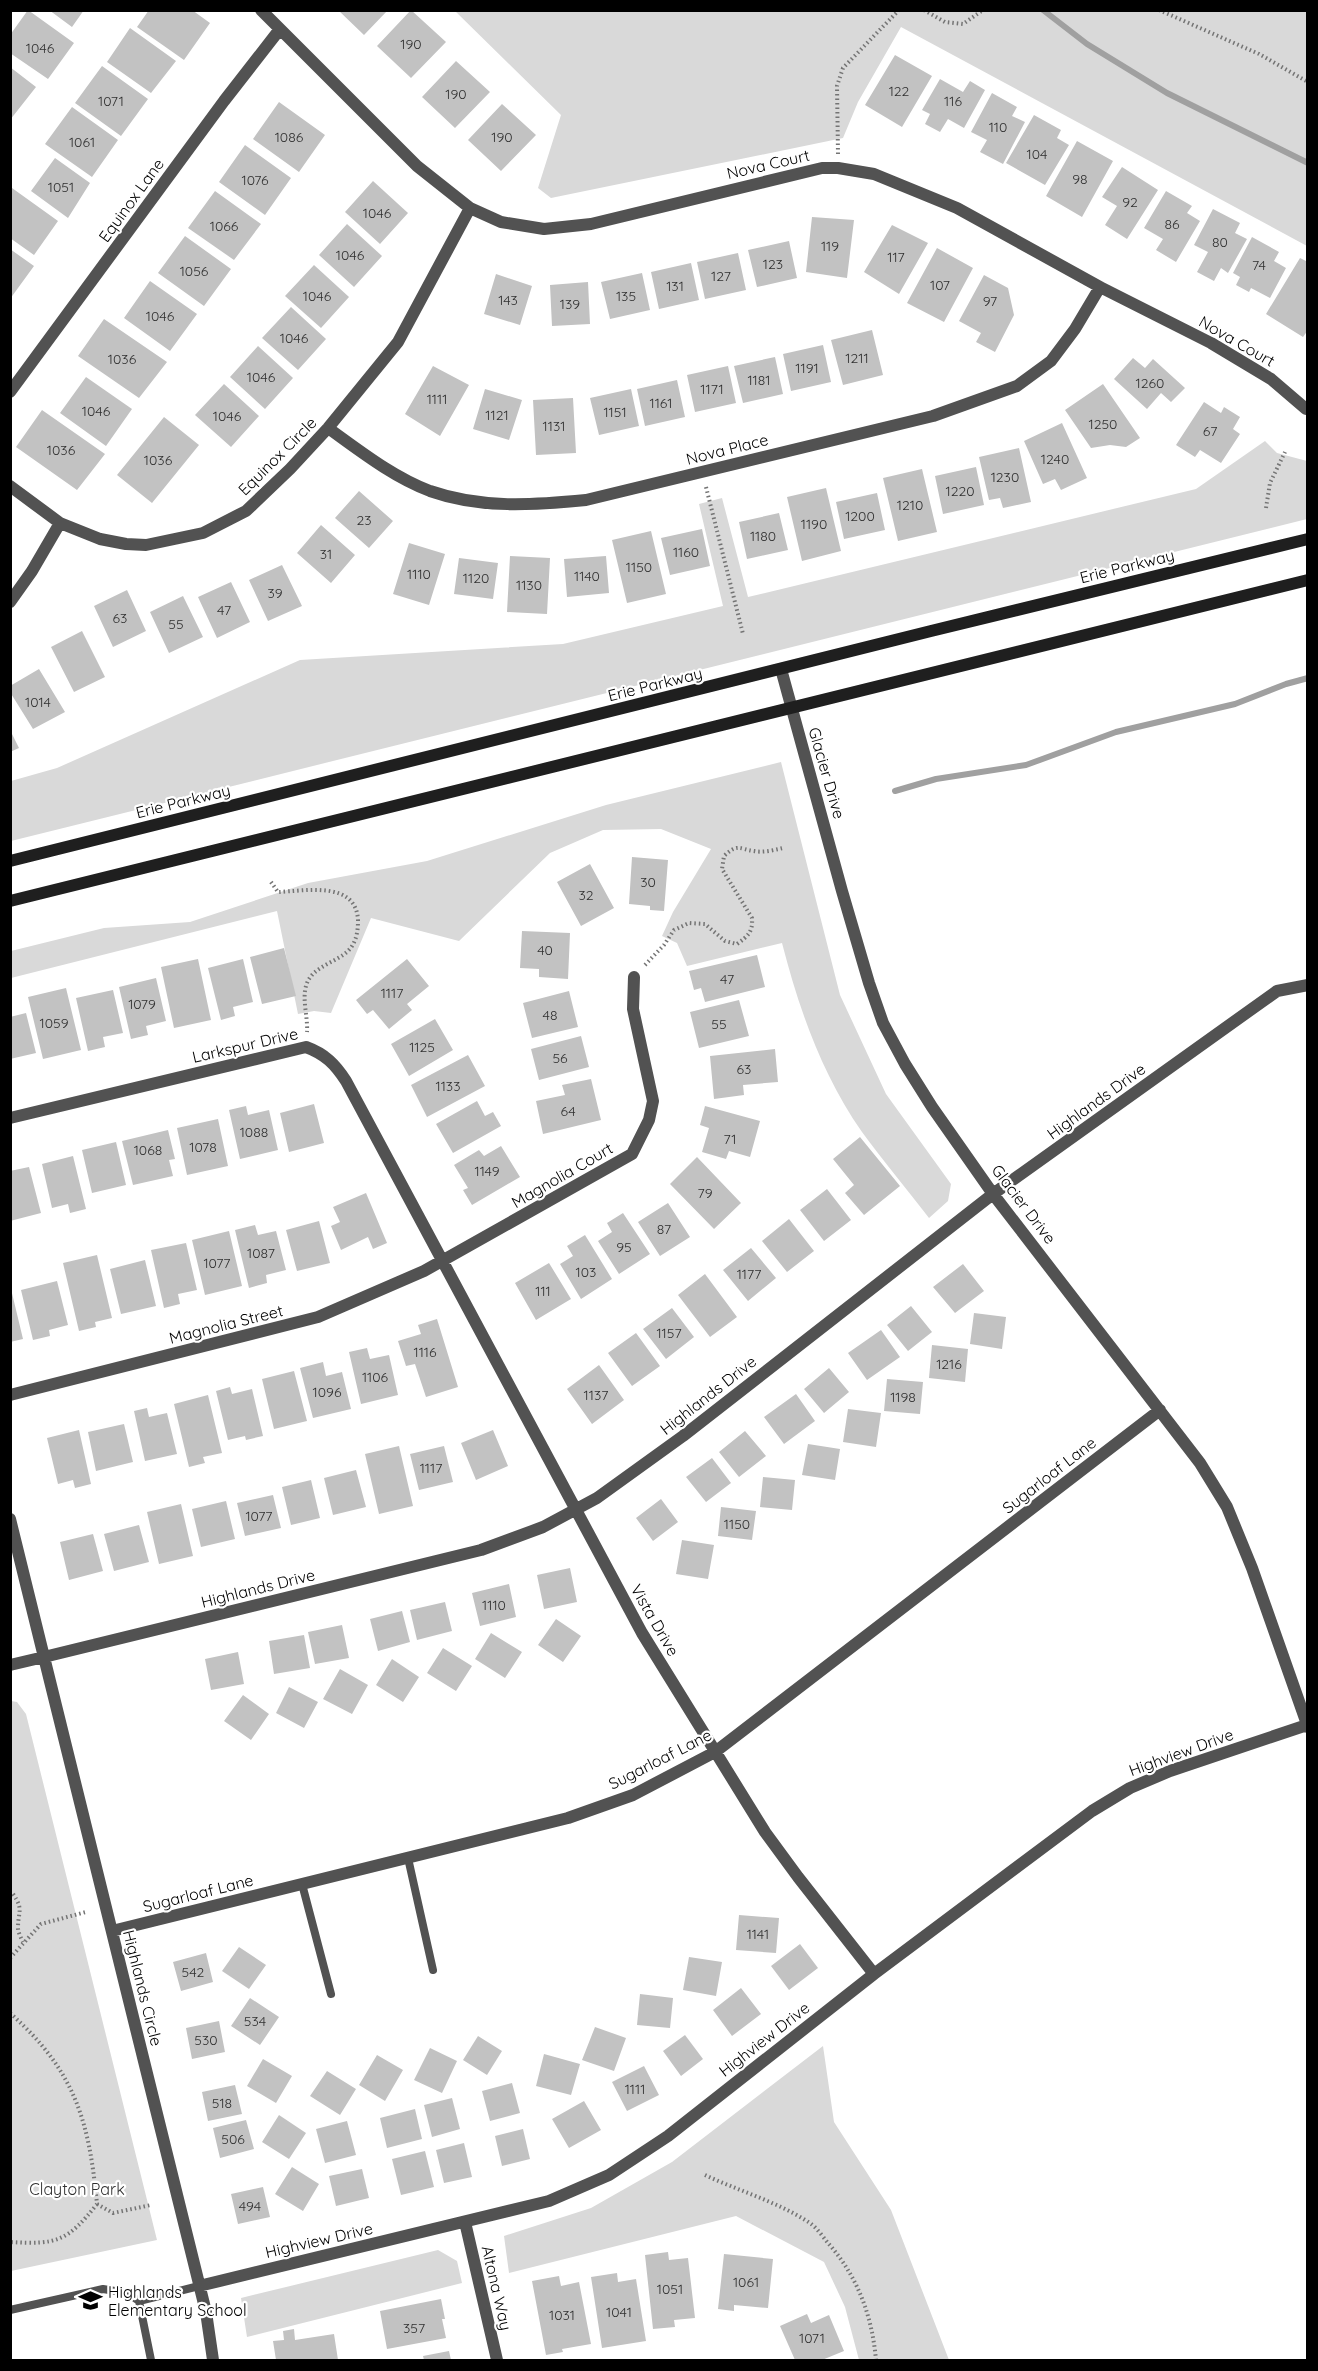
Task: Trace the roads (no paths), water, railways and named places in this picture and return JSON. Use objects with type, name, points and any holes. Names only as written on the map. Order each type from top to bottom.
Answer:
[{"type":"main road","name":"Erie Parkway","points":[[10,861],[1308,539]]},
{"type":"main road","points":[[10,901],[1308,580]]},
{"type":"street","name":"Nova Court","points":[[261,10],[417,166],[470,208],[501,222],[543,229],[591,224],[822,168],[838,168],[874,174],[957,208],[1100,287],[1211,343],[1271,379],[1306,410]]},
{"type":"street","name":"Equinox Lane","points":[[10,392],[224,101],[280,29]]},
{"type":"street","name":"Equinox Circle","points":[[10,486],[60,523],[74,530],[126,544],[146,545],[203,533],[246,511],[328,428],[398,342],[470,208]]},
{"type":"street","name":"Nova Place","points":[[328,428],[372,460],[430,491],[477,503],[534,506],[586,500],[933,416],[1017,386],[1051,361],[1075,329],[1100,287]]},
{"type":"street","points":[[10,602],[32,571],[60,523]]},
{"type":"street","name":"Glacier Drive","points":[[781,669],[842,891],[883,1023],[904,1064],[993,1194],[1200,1462],[1227,1507],[1252,1568],[1307,1726]]},
{"type":"street","name":"Magnolia Court","points":[[442,1262],[632,1154],[649,1120],[653,1101],[633,1009],[634,977]]},
{"type":"street","name":"Highlands Drive","points":[[44,1657],[481,1550],[543,1527],[576,1511],[683,1436],[993,1194],[1277,991],[1308,985]]},
{"type":"street","name":"Larkspur Drive","points":[[10,1118],[306,1047],[320,1052],[334,1064],[346,1081],[442,1262]]},
{"type":"street","name":"Magnolia Street","points":[[10,1395],[318,1317],[442,1262]]},
{"type":"street","name":"Vista Drive","points":[[442,1262],[642,1633],[765,1832],[798,1878],[874,1974]]},
{"type":"street","name":"Sugarloaf Lane","points":[[112,1931],[568,1818],[633,1795],[715,1752],[1160,1410]]},
{"type":"street","name":"Highlands Circle","points":[[10,1519],[206,2312],[213,2361]]},
{"type":"street","points":[[10,1665],[44,1657]]},
{"type":"street","name":"Highview Drive","points":[[199,2286],[549,2201],[609,2175],[668,2136],[874,1974],[1092,1811],[1130,1788],[1170,1771],[1307,1726]]},
{"type":"street","name":"Altona Way","points":[[465,2222],[497,2361]]},
{"type":"lane","points":[[408,1858],[433,1970]]},
{"type":"lane","points":[[302,1884],[331,1994]]},
{"type":"lane","points":[[139,2301],[199,2286]]},
{"type":"lane","points":[[10,2310],[103,2289],[127,2293],[139,2301],[151,2361]]},
{"type":"waterway","points":[[1043,10],[1087,44],[1167,93],[1308,163]]},
{"type":"waterway","points":[[895,791],[936,779],[1026,765],[1116,732],[1235,704],[1308,678]]},
{"type":"place","name":"Highlands Elementary School","points":[[90,2301]]},
{"type":"park label","name":"Clayton Park","points":[[77,2189]]}]
